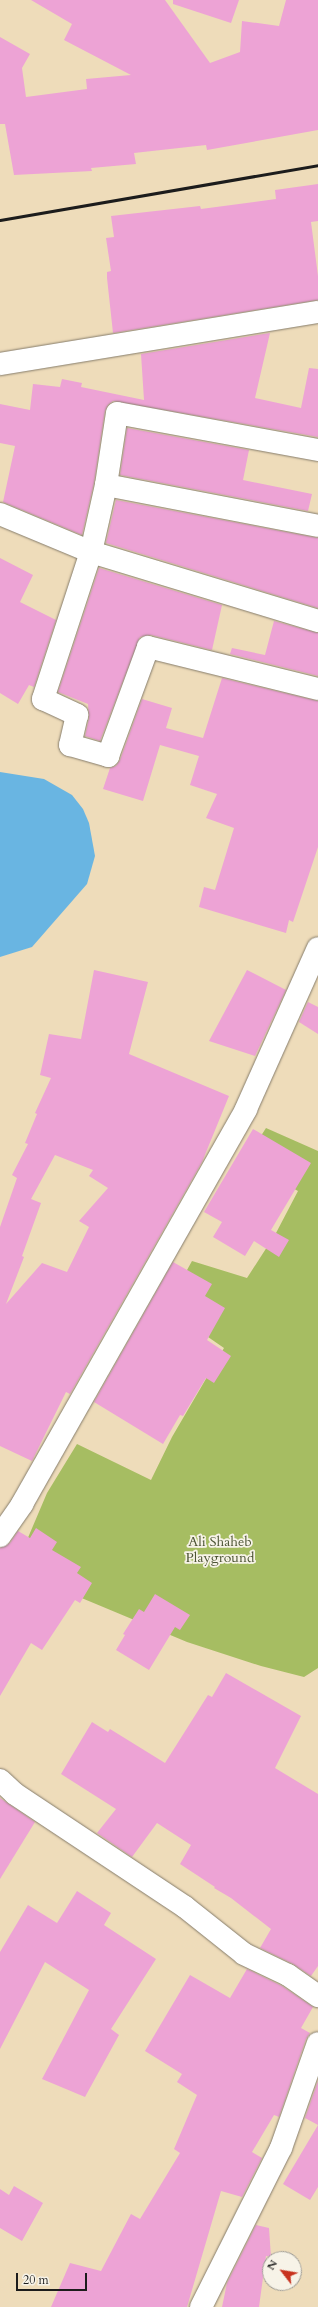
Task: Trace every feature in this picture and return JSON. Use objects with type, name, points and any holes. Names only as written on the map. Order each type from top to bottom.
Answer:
[{"type":"street","points":[[0,364],[318,312]]},
{"type":"street","points":[[318,450],[117,412],[106,485],[91,552],[43,699],[77,714],[70,745],[108,756],[148,647],[318,689]]},
{"type":"street","points":[[106,485],[318,526]]},
{"type":"street","points":[[0,514],[91,552],[318,621]]},
{"type":"street","points":[[0,1536],[22,1504],[246,1108],[318,948]]},
{"type":"street","points":[[0,1780],[15,1794],[185,1907],[244,1954],[288,1975],[318,1996]]},
{"type":"street","points":[[202,2307],[281,2148],[318,2042]]},
{"type":"green space","name":"Ali Shaheb Playground","points":[[266,1128],[318,1151],[318,1668],[304,1677],[261,1666],[187,1642],[72,1594],[27,1540],[47,1493],[77,1444],[151,1480],[172,1437],[224,1348],[166,1308],[192,1261],[247,1278],[276,1233],[298,1191],[245,1161]]},
{"type":"water","points":[[0,772],[44,779],[72,795],[83,809],[89,823],[95,856],[87,884],[32,947],[0,957]]},
{"type":"building","points":[[31,0],[165,0],[210,63],[240,52],[242,21],[279,26],[286,0],[318,0],[318,130],[207,150],[206,145],[134,153],[136,164],[91,168],[92,171],[14,175],[5,124],[0,124],[0,37],[30,54],[22,68],[26,97],[87,89],[86,79],[131,75],[64,40],[72,24]]},
{"type":"building","points":[[173,0],[239,0],[231,23],[173,4]]},
{"type":"building","points":[[318,184],[318,221],[311,222],[318,276],[318,300],[113,333],[107,278],[107,272],[111,271],[106,238],[114,237],[111,216],[200,206],[201,209],[276,199],[275,190]]},
{"type":"building","points":[[270,333],[255,398],[301,408],[309,368],[318,369],[318,437],[113,401],[108,405],[105,411],[94,483],[82,535],[3,502],[15,446],[0,443],[0,404],[30,410],[33,384],[60,387],[62,379],[82,383],[81,387],[144,400],[141,354]]},
{"type":"building","points":[[127,428],[249,450],[243,480],[312,494],[308,511],[120,475]]},
{"type":"building","points":[[116,500],[318,538],[318,608],[106,543]]},
{"type":"building","points":[[0,558],[33,575],[20,602],[56,620],[34,687],[29,685],[18,704],[0,693]]},
{"type":"building","points":[[99,568],[222,605],[212,650],[151,635],[140,637],[100,741],[85,736],[89,718],[88,704],[58,692]]},
{"type":"building","points":[[274,621],[318,633],[318,676],[230,654],[232,648],[265,655]]},
{"type":"building","points":[[222,678],[318,701],[318,847],[293,922],[289,920],[286,933],[199,907],[204,887],[215,890],[234,828],[206,818],[217,794],[190,785],[199,756],[160,745],[143,801],[103,789],[110,768],[116,766],[120,760],[142,699],[172,708],[166,728],[203,738]]},
{"type":"building","points":[[94,970],[148,982],[129,1054],[229,1096],[202,1162],[70,1394],[66,1392],[32,1461],[0,1446],[0,1227],[17,1178],[12,1175],[28,1144],[25,1143],[37,1114],[35,1113],[51,1078],[40,1075],[49,1034],[81,1039]],"holes":[[[55,1155],[93,1170],[89,1176],[108,1188],[79,1221],[89,1227],[67,1272],[42,1263],[6,1304],[24,1257],[22,1256],[41,1203],[31,1199]]]},
{"type":"building","points":[[247,970],[286,990],[255,1056],[209,1041]]},
{"type":"building","points":[[308,1002],[318,1007],[318,1034],[299,1022]]},
{"type":"building","points":[[253,1129],[311,1163],[271,1230],[289,1240],[279,1257],[254,1241],[245,1256],[213,1237],[222,1222],[204,1212]]},
{"type":"building","points":[[173,1262],[212,1284],[205,1296],[225,1308],[207,1340],[231,1356],[214,1383],[206,1378],[183,1416],[180,1415],[163,1444],[94,1402]]},
{"type":"building","points":[[36,1528],[57,1542],[52,1550],[81,1567],[77,1573],[92,1583],[80,1603],[75,1600],[42,1650],[31,1643],[0,1696],[0,1548],[10,1543],[18,1531],[30,1538]]},
{"type":"building","points":[[155,1594],[190,1615],[180,1630],[175,1627],[149,1670],[116,1650],[125,1635],[123,1634],[139,1609],[144,1612]]},
{"type":"building","points":[[226,1673],[301,1716],[275,1768],[318,1794],[318,1966],[311,1976],[293,1964],[260,1948],[271,1929],[231,1898],[180,1864],[191,1845],[157,1823],[132,1857],[97,1833],[116,1809],[61,1774],[92,1722],[108,1732],[110,1729],[165,1763],[208,1695],[212,1697]]},
{"type":"building","points":[[0,1798],[35,1822],[0,1879]]},
{"type":"building","points":[[77,1891],[111,1913],[104,1925],[156,1959],[111,2029],[119,2035],[85,2097],[42,2079],[89,1990],[45,1962],[0,2049],[0,1952],[28,1905],[57,1923]]},
{"type":"building","points":[[247,1969],[282,1986],[313,2007],[301,2028],[310,2033],[306,2039],[279,2117],[274,2115],[252,2152],[262,2158],[242,2197],[221,2191],[187,2307],[51,2307],[70,2263],[101,2271],[131,2214],[140,2219],[180,2153],[174,2149],[197,2095],[177,2082],[182,2074],[145,2051],[190,1975],[230,1998]]},
{"type":"building","points":[[318,2081],[318,2125],[305,2118]]},
{"type":"building","points":[[318,2125],[318,2187],[310,2200],[283,2184]]},
{"type":"building","points":[[14,2186],[43,2203],[22,2241],[0,2228],[0,2189],[9,2195]]},
{"type":"building","points":[[256,2225],[269,2228],[271,2251],[262,2251],[262,2285],[259,2307],[222,2307],[227,2283]]},
{"type":"railway","points":[[0,220],[318,165]]}]
